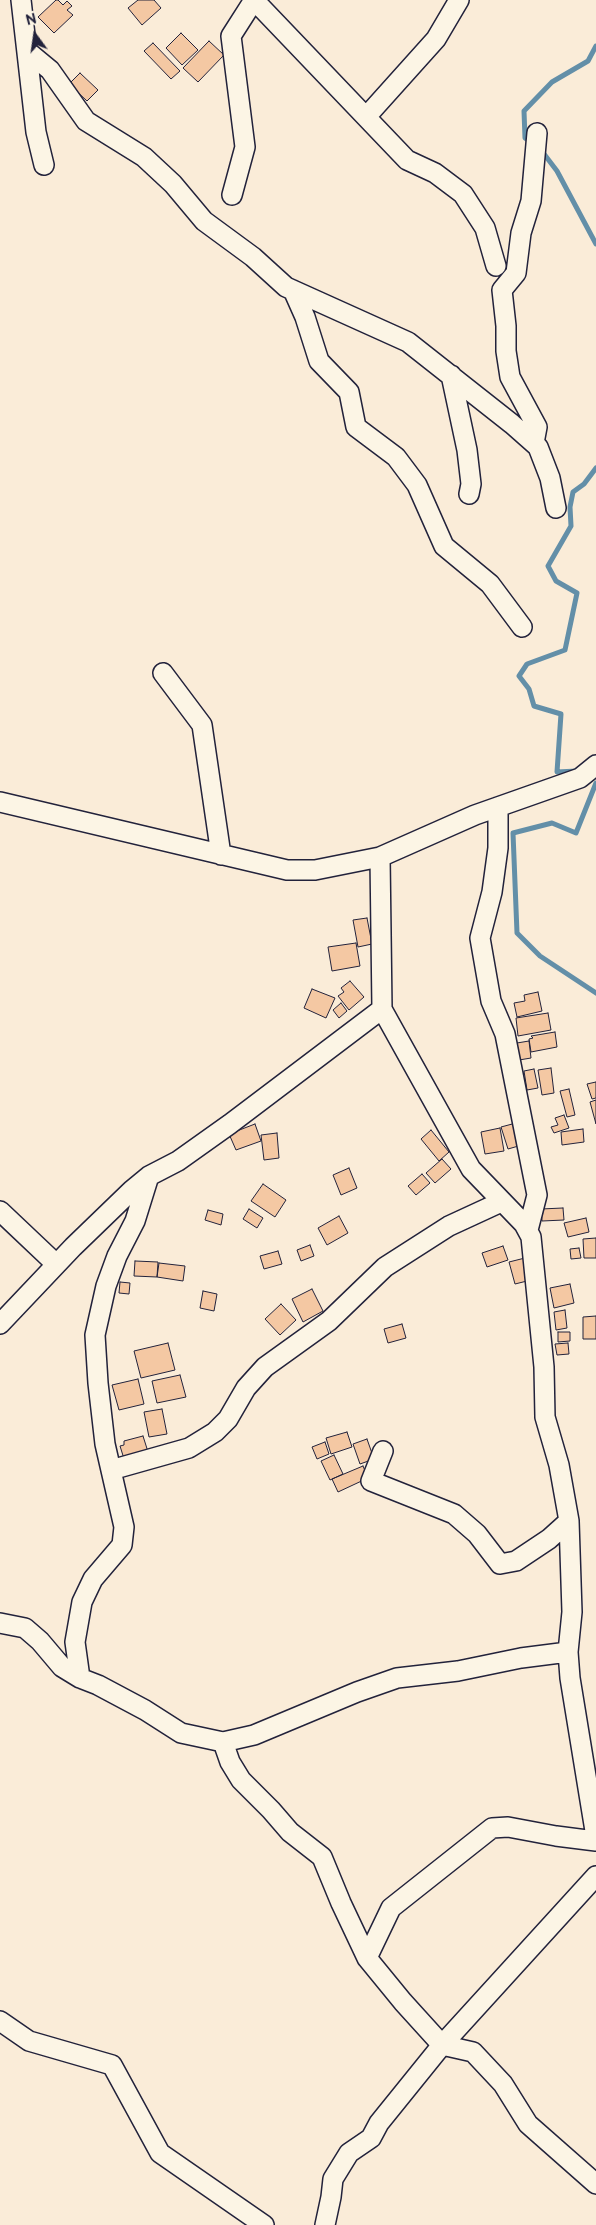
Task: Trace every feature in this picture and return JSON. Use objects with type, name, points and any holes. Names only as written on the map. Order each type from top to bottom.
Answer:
[{"type":"street","points":[[21,0],[36,132],[44,165]]},
{"type":"street","points":[[232,195],[245,147],[231,36],[254,0],[407,160],[435,174],[463,194],[485,228],[496,266]]},
{"type":"street","points":[[366,117],[436,38],[458,0]]},
{"type":"street","points":[[27,51],[50,70],[86,121],[144,157],[173,184],[204,221],[253,257],[286,287],[408,342],[534,443],[538,447],[550,478],[556,508]]},
{"type":"street","points":[[534,443],[536,427],[510,377],[506,351],[506,326],[502,290],[516,273],[521,233],[531,201],[537,133]]},
{"type":"street","points":[[293,290],[305,317],[319,361],[349,392],[356,427],[396,457],[417,485],[444,546],[490,584],[522,627]]},
{"type":"street","points":[[451,375],[467,450],[471,484],[469,494]]},
{"type":"street","points":[[163,673],[202,725],[221,855]]},
{"type":"street","points":[[0,802],[287,870],[315,870],[380,856],[475,814],[580,778],[596,765]]},
{"type":"street","points":[[498,807],[498,848],[492,892],[480,938],[492,1001],[506,1034],[537,1195],[528,1230],[535,1271],[544,1367],[545,1417],[559,1465],[569,1521],[572,1612],[568,1652],[570,1678],[596,1837]]},
{"type":"street","points":[[380,856],[382,1009],[471,1169],[528,1230]]},
{"type":"street","points":[[0,1324],[56,1264],[132,1190],[150,1176],[178,1160],[230,1124],[382,1009]]},
{"type":"street","points":[[80,1678],[75,1642],[82,1602],[93,1579],[122,1545],[124,1527],[105,1444],[95,1335],[106,1286],[114,1263],[135,1221],[150,1176]]},
{"type":"street","points":[[111,1470],[189,1448],[216,1432],[228,1419],[246,1388],[266,1367],[329,1321],[385,1267],[450,1226],[502,1202]]},
{"type":"street","points":[[0,1211],[56,1264]]},
{"type":"street","points":[[383,1451],[371,1481],[454,1514],[477,1534],[500,1564],[516,1561],[549,1539],[569,1521]]},
{"type":"street","points":[[0,1623],[25,1628],[40,1641],[62,1667],[145,1710],[181,1733],[223,1742],[254,1735],[357,1692],[397,1678],[458,1671],[521,1658],[568,1652]]},
{"type":"street","points":[[223,1742],[230,1762],[241,1780],[290,1832],[322,1857],[367,1958],[403,2002],[442,2045],[473,2052],[503,2084],[528,2124],[596,2184]]},
{"type":"street","points":[[367,1958],[391,1908],[492,1828],[508,1827],[596,1841]]},
{"type":"street","points":[[325,2225],[333,2179],[349,2153],[371,2138],[379,2123],[442,2045],[596,1876]]},
{"type":"street","points":[[0,2021],[29,2041],[112,2065],[160,2153],[264,2225]]},
{"type":"building","points":[[56,0],[63,5],[67,1],[72,6],[67,10],[73,15],[54,33],[38,17]]},
{"type":"building","points":[[138,0],[154,0],[161,8],[142,25],[128,8]]},
{"type":"building","points":[[181,33],[198,50],[182,65],[166,48]]},
{"type":"building","points":[[209,41],[224,55],[198,82],[183,68]]},
{"type":"building","points":[[153,43],[180,71],[171,79],[144,51]]},
{"type":"building","points":[[80,73],[98,90],[87,101],[69,84]]},
{"type":"building","points":[[367,918],[372,944],[358,947],[353,920]]},
{"type":"building","points":[[356,943],[360,966],[332,971],[328,947]]},
{"type":"building","points":[[350,981],[364,997],[349,1010],[338,996],[344,992],[341,988]]},
{"type":"building","points":[[312,989],[335,998],[326,1018],[304,1008]]},
{"type":"building","points":[[538,992],[542,1011],[517,1017],[514,1003],[525,1001],[524,995]]},
{"type":"building","points":[[341,1003],[347,1011],[339,1018],[333,1010]]},
{"type":"building","points":[[548,1013],[551,1030],[518,1036],[516,1018]]},
{"type":"building","points":[[555,1032],[557,1047],[531,1052],[529,1039],[533,1038],[531,1036]]},
{"type":"building","points":[[529,1041],[531,1058],[519,1060],[517,1043]]},
{"type":"building","points":[[551,1068],[554,1093],[542,1095],[538,1070]]},
{"type":"building","points":[[534,1069],[538,1088],[527,1090],[524,1071]]},
{"type":"building","points":[[596,1082],[596,1098],[592,1099],[587,1084]]},
{"type":"building","points":[[569,1089],[575,1115],[567,1117],[560,1091]]},
{"type":"building","points":[[596,1100],[596,1124],[590,1102]]},
{"type":"building","points":[[564,1115],[569,1128],[554,1133],[551,1127],[558,1125],[555,1118]]},
{"type":"building","points":[[516,1123],[522,1145],[508,1149],[501,1127]]},
{"type":"building","points":[[255,1124],[261,1141],[236,1150],[229,1134]]},
{"type":"building","points":[[500,1128],[504,1151],[485,1154],[481,1132]]},
{"type":"building","points":[[583,1129],[584,1142],[562,1145],[561,1132]]},
{"type":"building","points":[[431,1130],[449,1152],[439,1161],[421,1139]]},
{"type":"building","points":[[277,1133],[279,1158],[264,1160],[261,1135]]},
{"type":"building","points":[[442,1159],[451,1169],[435,1183],[426,1173]]},
{"type":"building","points":[[349,1168],[357,1188],[341,1195],[333,1175]]},
{"type":"building","points":[[422,1174],[430,1183],[416,1195],[408,1186]]},
{"type":"building","points":[[263,1184],[286,1200],[275,1217],[251,1201]]},
{"type":"building","points":[[563,1208],[564,1220],[542,1221],[541,1209]]},
{"type":"building","points":[[249,1209],[263,1218],[257,1228],[243,1219]]},
{"type":"building","points":[[208,1210],[223,1214],[221,1225],[205,1220]]},
{"type":"building","points":[[339,1216],[348,1233],[327,1245],[318,1228]]},
{"type":"building","points":[[586,1218],[589,1232],[568,1237],[564,1223]]},
{"type":"building","points":[[596,1238],[596,1258],[584,1258],[583,1239]]},
{"type":"building","points":[[310,1245],[314,1256],[301,1261],[297,1250]]},
{"type":"building","points":[[503,1246],[508,1260],[487,1267],[482,1253]]},
{"type":"building","points":[[579,1248],[581,1258],[571,1259],[570,1249]]},
{"type":"building","points":[[278,1251],[282,1264],[264,1269],[260,1256]]},
{"type":"building","points":[[525,1258],[531,1280],[515,1284],[509,1262]]},
{"type":"building","points":[[135,1261],[158,1262],[157,1277],[134,1276]]},
{"type":"building","points":[[159,1263],[185,1266],[183,1281],[157,1277]]},
{"type":"building","points":[[120,1282],[130,1283],[129,1294],[119,1293]]},
{"type":"building","points":[[570,1284],[574,1303],[554,1308],[550,1288]]},
{"type":"building","points":[[312,1289],[323,1311],[303,1322],[292,1299]]},
{"type":"building","points":[[203,1291],[217,1294],[214,1311],[200,1308]]},
{"type":"building","points":[[281,1304],[296,1320],[280,1335],[265,1319]]},
{"type":"building","points":[[565,1310],[567,1328],[556,1330],[554,1312]]},
{"type":"building","points":[[596,1316],[596,1339],[583,1339],[583,1317]]},
{"type":"building","points":[[402,1324],[406,1338],[388,1343],[384,1329]]},
{"type":"building","points":[[558,1332],[570,1332],[570,1341],[558,1342]]},
{"type":"building","points":[[168,1343],[175,1370],[141,1378],[134,1351]]},
{"type":"building","points":[[568,1343],[569,1354],[557,1355],[555,1344]]},
{"type":"building","points":[[180,1375],[186,1397],[157,1403],[152,1381]]},
{"type":"building","points":[[138,1379],[144,1404],[119,1410],[112,1385]]},
{"type":"building","points":[[162,1409],[167,1434],[149,1437],[144,1412]]},
{"type":"building","points":[[347,1432],[352,1447],[331,1454],[326,1438]]},
{"type":"building","points":[[143,1436],[149,1455],[125,1462],[120,1446],[124,1445],[124,1441]]},
{"type":"building","points":[[367,1439],[374,1459],[360,1464],[353,1444]]},
{"type":"building","points":[[325,1442],[329,1454],[317,1459],[312,1447]]},
{"type":"building","points":[[334,1455],[343,1474],[330,1480],[321,1461]]},
{"type":"building","points":[[363,1466],[368,1478],[338,1492],[332,1479]]},
{"type":"waterway","points":[[532,143],[525,138],[524,111],[552,82],[588,61],[596,46]]},
{"type":"waterway","points":[[541,150],[557,171],[596,244]]},
{"type":"waterway","points":[[577,771],[557,772],[561,714],[534,706],[529,689],[519,676],[527,664],[565,650],[577,593],[556,581],[548,566],[571,526],[570,507],[573,492],[584,484],[596,468]]},
{"type":"waterway","points":[[596,783],[576,833],[552,823],[513,833],[517,933],[540,956],[596,993]]}]
